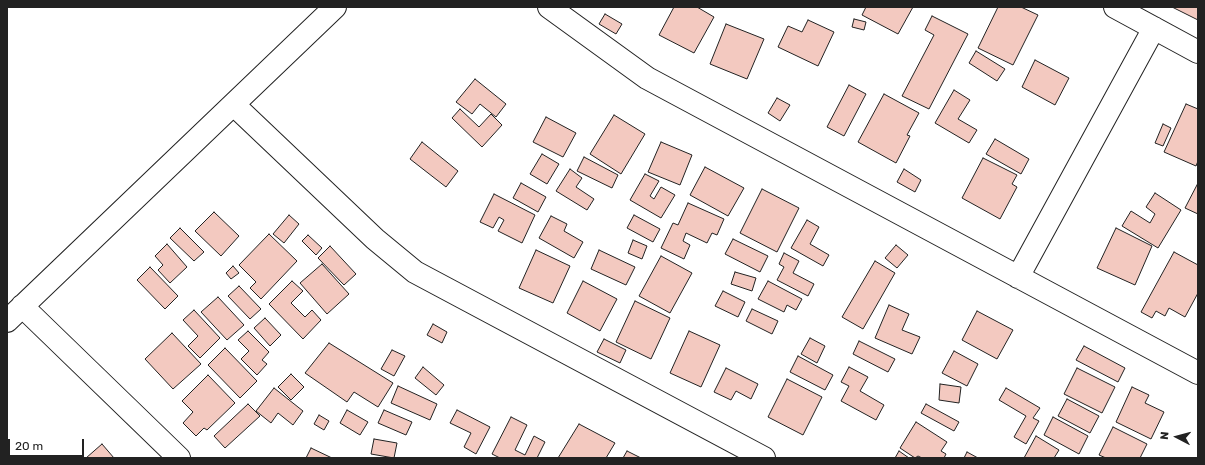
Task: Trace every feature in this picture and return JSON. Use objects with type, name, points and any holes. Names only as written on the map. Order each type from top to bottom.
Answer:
[{"type":"street","points":[[179,458],[14,314],[335,7]]},
{"type":"street","points":[[549,7],[646,78],[1198,373]]},
{"type":"street","points":[[1115,7],[1198,52]]},
{"type":"street","points":[[1018,277],[1154,28]]},
{"type":"street","points":[[234,105],[375,239],[415,272],[764,458]]},
{"type":"building","points":[[674,7],[697,7],[714,17],[694,53],[659,35]]},
{"type":"building","points":[[866,7],[913,7],[898,34],[862,15]]},
{"type":"building","points":[[998,7],[1021,7],[1038,15],[1013,65],[978,48]]},
{"type":"building","points":[[1172,7],[1198,7],[1198,20]]},
{"type":"building","points":[[605,14],[622,24],[616,34],[599,24]]},
{"type":"building","points":[[932,16],[968,34],[929,109],[902,96],[934,35],[925,30]]},
{"type":"building","points":[[854,19],[866,22],[864,30],[852,27]]},
{"type":"building","points":[[808,20],[834,32],[818,66],[778,47],[788,26],[802,32]]},
{"type":"building","points":[[726,24],[764,39],[747,79],[710,64]]},
{"type":"building","points":[[976,51],[1005,69],[997,81],[969,63]]},
{"type":"building","points":[[1035,60],[1069,78],[1055,105],[1022,87]]},
{"type":"building","points":[[475,79],[506,104],[496,117],[480,104],[472,114],[456,102]]},
{"type":"building","points":[[849,85],[866,94],[844,136],[827,127]]},
{"type":"building","points":[[954,90],[970,100],[958,119],[977,130],[969,143],[935,123]]},
{"type":"building","points":[[884,94],[919,113],[907,135],[910,136],[896,163],[858,142]]},
{"type":"building","points":[[777,98],[790,105],[780,121],[768,113]]},
{"type":"building","points":[[1186,104],[1198,109],[1198,161],[1196,166],[1164,152]]},
{"type":"building","points":[[460,109],[479,127],[491,114],[502,125],[482,147],[452,118]]},
{"type":"building","points":[[614,115],[645,134],[621,174],[590,154]]},
{"type":"building","points":[[546,117],[576,133],[563,157],[533,142]]},
{"type":"building","points":[[1163,124],[1171,128],[1163,146],[1155,143]]},
{"type":"building","points":[[995,139],[1029,159],[1021,174],[986,154]]},
{"type":"building","points":[[422,142],[458,171],[446,187],[410,159]]},
{"type":"building","points":[[661,142],[692,155],[680,185],[648,172]]},
{"type":"building","points":[[542,154],[559,164],[547,184],[530,174]]},
{"type":"building","points":[[584,157],[618,175],[612,188],[577,171]]},
{"type":"building","points":[[983,158],[1017,175],[1012,184],[1017,187],[1000,219],[962,198]]},
{"type":"building","points":[[705,167],[744,188],[728,216],[690,195]]},
{"type":"building","points":[[570,169],[582,178],[576,187],[594,199],[587,210],[556,191]]},
{"type":"building","points":[[904,169],[921,180],[915,192],[897,182]]},
{"type":"building","points":[[645,174],[659,181],[650,196],[654,199],[661,187],[675,195],[661,218],[630,200]]},
{"type":"building","points":[[521,183],[546,197],[538,212],[513,198]]},
{"type":"building","points":[[1198,183],[1198,214],[1185,208]]},
{"type":"building","points":[[762,189],[799,208],[777,252],[740,233]]},
{"type":"building","points":[[1155,193],[1181,210],[1158,248],[1122,226],[1131,211],[1150,223],[1155,214],[1146,207]]},
{"type":"building","points":[[494,194],[535,215],[522,243],[498,231],[504,220],[499,217],[493,228],[480,222]]},
{"type":"building","points":[[688,203],[724,219],[717,235],[712,233],[707,243],[686,233],[683,241],[690,245],[684,259],[661,248],[673,223],[678,225]]},
{"type":"building","points":[[214,212],[239,236],[221,256],[195,231]]},
{"type":"building","points":[[289,215],[299,224],[284,243],[273,234]]},
{"type":"building","points":[[634,215],[660,229],[653,242],[627,228]]},
{"type":"building","points":[[551,216],[567,224],[564,231],[583,242],[574,258],[539,238]]},
{"type":"building","points":[[807,220],[819,227],[810,244],[829,255],[823,266],[791,248]]},
{"type":"building","points":[[180,228],[204,252],[194,261],[170,238]]},
{"type":"building","points":[[1116,228],[1152,246],[1135,285],[1097,268]]},
{"type":"building","points":[[269,234],[297,261],[261,299],[250,288],[256,282],[239,265]]},
{"type":"building","points":[[308,235],[322,248],[316,255],[302,241]]},
{"type":"building","points":[[733,239],[768,256],[760,272],[725,254]]},
{"type":"building","points":[[633,240],[647,246],[642,259],[628,253]]},
{"type":"building","points":[[167,244],[187,267],[170,283],[158,270],[163,265],[155,256]]},
{"type":"building","points":[[896,245],[908,255],[897,268],[885,258]]},
{"type":"building","points":[[330,246],[356,274],[344,285],[318,258]]},
{"type":"building","points":[[536,250],[570,266],[553,303],[519,288]]},
{"type":"building","points":[[599,250],[635,267],[626,285],[591,269]]},
{"type":"building","points":[[1174,252],[1198,265],[1198,293],[1185,317],[1169,308],[1165,316],[1156,311],[1152,318],[1141,312]]},
{"type":"building","points":[[784,253],[799,261],[793,273],[814,284],[808,296],[777,280],[784,267],[779,264]]},
{"type":"building","points":[[661,256],[692,273],[670,313],[639,296]]},
{"type":"building","points":[[875,261],[895,273],[863,329],[842,317]]},
{"type":"building","points":[[322,264],[349,294],[327,314],[300,283]]},
{"type":"building","points":[[233,266],[239,273],[231,279],[226,273]]},
{"type":"building","points":[[150,267],[178,296],[165,309],[137,280]]},
{"type":"building","points":[[735,272],[756,278],[752,291],[731,284]]},
{"type":"building","points":[[292,281],[303,291],[291,303],[305,317],[312,310],[321,320],[303,339],[269,304]]},
{"type":"building","points":[[583,281],[617,299],[600,331],[567,313]]},
{"type":"building","points":[[768,281],[802,299],[796,310],[787,305],[784,312],[758,299]]},
{"type":"building","points":[[239,286],[261,309],[250,319],[228,296]]},
{"type":"building","points":[[723,291],[745,302],[738,317],[715,306]]},
{"type":"building","points":[[218,297],[244,325],[227,340],[201,312]]},
{"type":"building","points":[[635,301],[670,318],[651,359],[616,342]]},
{"type":"building","points":[[889,305],[909,314],[902,330],[920,337],[912,354],[875,338]]},
{"type":"building","points":[[752,309],[778,321],[772,334],[746,321]]},
{"type":"building","points":[[194,310],[220,338],[200,358],[188,346],[198,336],[183,320]]},
{"type":"building","points":[[977,311],[1013,330],[997,359],[962,340]]},
{"type":"building","points":[[265,318],[281,335],[270,346],[254,328]]},
{"type":"building","points":[[433,324],[447,332],[442,343],[427,335]]},
{"type":"building","points":[[248,331],[269,352],[262,360],[267,364],[257,375],[241,359],[249,351],[238,340]]},
{"type":"building","points":[[689,331],[720,345],[701,387],[670,373]]},
{"type":"building","points":[[172,333],[201,364],[173,389],[145,359]]},
{"type":"building","points":[[810,338],[825,346],[817,363],[801,354]]},
{"type":"building","points":[[604,339],[626,350],[620,363],[597,352]]},
{"type":"building","points":[[859,341],[895,359],[888,372],[853,354]]},
{"type":"building","points":[[329,343],[393,383],[378,407],[354,392],[347,402],[305,373]]},
{"type":"building","points":[[1084,346],[1125,368],[1118,382],[1076,360]]},
{"type":"building","points":[[225,348],[257,381],[240,398],[208,365]]},
{"type":"building","points":[[392,350],[405,356],[394,376],[381,369]]},
{"type":"building","points":[[954,351],[978,364],[967,386],[942,373]]},
{"type":"building","points":[[798,356],[833,375],[825,390],[790,372]]},
{"type":"building","points":[[423,367],[444,385],[436,395],[415,378]]},
{"type":"building","points":[[849,367],[868,377],[860,391],[884,405],[876,420],[841,401],[849,386],[841,382]]},
{"type":"building","points":[[726,368],[758,384],[751,399],[736,391],[731,400],[714,392]]},
{"type":"building","points":[[1077,368],[1115,387],[1102,413],[1064,394]]},
{"type":"building","points":[[291,374],[304,387],[291,400],[278,387]]},
{"type":"building","points":[[208,375],[235,403],[207,430],[204,428],[196,436],[183,423],[193,412],[182,401]]},
{"type":"building","points":[[787,379],[822,397],[803,435],[768,417]]},
{"type":"building","points":[[940,384],[961,387],[959,403],[939,400]]},
{"type":"building","points":[[398,386],[437,404],[430,420],[391,403]]},
{"type":"building","points":[[1132,387],[1149,395],[1145,403],[1164,412],[1151,439],[1116,422]]},
{"type":"building","points":[[274,388],[303,411],[293,425],[278,413],[271,423],[256,411]]},
{"type":"building","points":[[1006,388],[1040,408],[1033,418],[1039,421],[1026,444],[1014,437],[1026,416],[999,400]]},
{"type":"building","points":[[1067,399],[1099,416],[1090,433],[1058,416]]},
{"type":"building","points":[[248,404],[260,416],[225,448],[214,436]]},
{"type":"building","points":[[926,404],[959,422],[954,431],[921,413]]},
{"type":"building","points":[[347,410],[368,422],[360,435],[340,423]]},
{"type":"building","points":[[384,410],[412,422],[406,435],[378,423]]},
{"type":"building","points":[[457,410],[490,427],[476,454],[464,447],[471,433],[450,423]]},
{"type":"building","points":[[319,415],[329,421],[324,430],[314,424]]},
{"type":"building","points":[[511,417],[527,425],[515,450],[525,455],[534,436],[545,442],[537,458],[500,458],[492,454]]},
{"type":"building","points":[[1053,417],[1088,436],[1079,454],[1044,435]]},
{"type":"building","points":[[916,422],[947,442],[941,451],[946,454],[944,458],[922,458],[918,456],[915,458],[900,448]]},
{"type":"building","points":[[579,424],[615,443],[606,458],[558,458]]},
{"type":"building","points":[[1113,427],[1147,444],[1140,458],[1106,458],[1099,455]]},
{"type":"building","points":[[1036,436],[1059,450],[1054,458],[1024,458]]},
{"type":"building","points":[[374,439],[397,443],[394,458],[371,454]]},
{"type":"building","points":[[102,444],[114,458],[86,458]]},
{"type":"building","points":[[311,448],[332,458],[306,458]]},
{"type":"building","points":[[627,451],[641,458],[623,458]]},
{"type":"building","points":[[899,451],[909,458],[895,458]]},
{"type":"building","points":[[967,452],[978,458],[964,458]]}]
